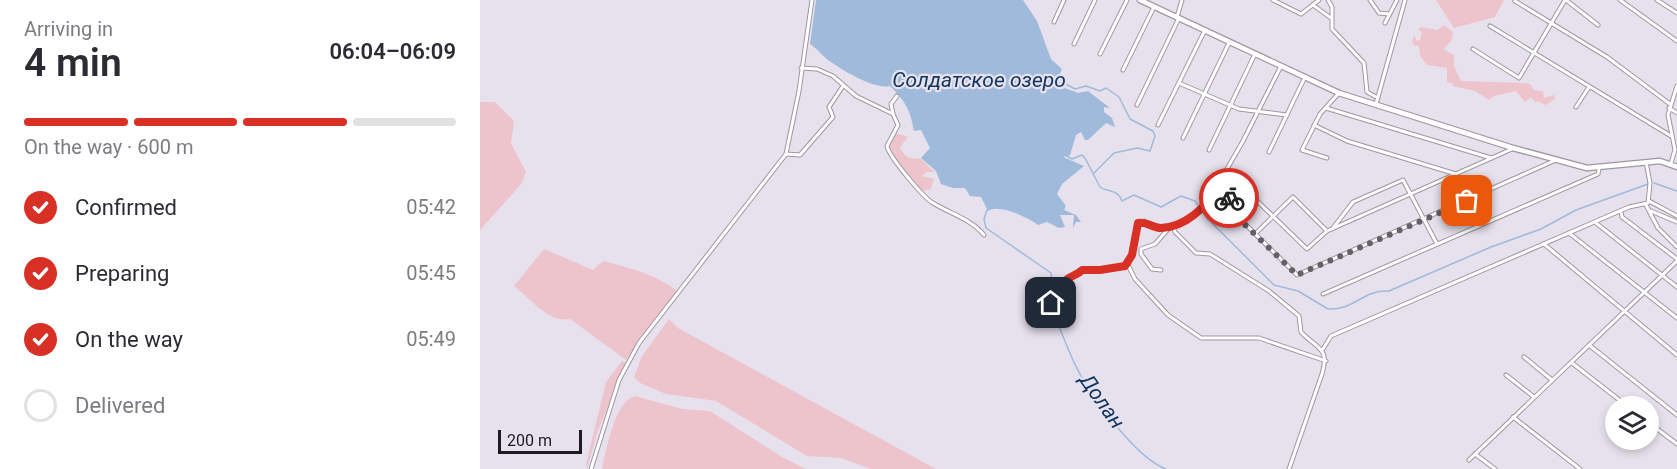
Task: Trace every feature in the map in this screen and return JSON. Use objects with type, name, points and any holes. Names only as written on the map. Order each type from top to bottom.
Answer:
[{"type":"main road","points":[[1140,0],[1339,93],[1377,101],[1513,148],[1587,168],[1599,169],[1646,162],[1671,163],[1677,167]]},
{"type":"street","points":[[591,469],[619,380],[639,343],[786,154],[812,0]]},
{"type":"street","points":[[1054,22],[1064,0]]},
{"type":"street","points":[[1074,44],[1095,0]]},
{"type":"street","points":[[1100,54],[1126,0]]},
{"type":"street","points":[[1137,105],[1178,18],[1182,0]]},
{"type":"street","points":[[1273,0],[1298,14],[1303,14],[1319,0]]},
{"type":"street","points":[[1328,0],[1332,7],[1330,18],[1332,31],[1364,63],[1367,92],[1377,101],[1405,0]]},
{"type":"street","points":[[1370,0],[1379,13],[1389,14]]},
{"type":"street","points":[[1391,0],[1394,4]]},
{"type":"street","points":[[1385,23],[1397,0]]},
{"type":"street","points":[[1473,49],[1519,78],[1565,0],[1598,25]]},
{"type":"street","points":[[1620,0],[1677,41]]},
{"type":"street","points":[[1657,0],[1677,13]]},
{"type":"street","points":[[1515,1],[1607,57],[1677,113]]},
{"type":"street","points":[[1313,5],[1330,18]]},
{"type":"street","points":[[1123,70],[1154,7]]},
{"type":"street","points":[[1490,26],[1671,136]]},
{"type":"street","points":[[1158,125],[1205,30]]},
{"type":"street","points":[[1183,138],[1230,42]]},
{"type":"street","points":[[1209,150],[1255,54]]},
{"type":"street","points":[[1046,302],[1055,301],[1065,282],[1082,270],[1100,270],[1127,263],[1132,255],[1138,223],[1144,221],[1159,228],[1172,226],[1203,210],[1281,66]]},
{"type":"street","points":[[801,68],[826,72],[856,96],[893,114]]},
{"type":"street","points":[[1269,152],[1305,77]]},
{"type":"street","points":[[1179,83],[1230,105],[1287,115]]},
{"type":"street","points":[[786,154],[800,155],[825,130],[833,117],[829,107],[843,86]]},
{"type":"street","points":[[1671,163],[1676,150],[1671,136],[1669,106],[1677,86]]},
{"type":"street","points":[[1576,107],[1589,87]]},
{"type":"street","points":[[1328,158],[1302,151],[1314,125],[1339,93]]},
{"type":"street","points":[[897,96],[891,104],[898,125],[887,146],[896,164],[931,202],[976,225],[984,235]]},
{"type":"street","points":[[1326,108],[1492,159]]},
{"type":"street","points":[[1314,125],[1347,141],[1456,174]]},
{"type":"street","points":[[1252,196],[1307,249],[1333,228],[1513,148]]},
{"type":"street","points":[[1209,185],[1217,187],[1230,199],[1235,214],[1297,275],[1556,160]]},
{"type":"street","points":[[1646,162],[1650,183],[1648,203],[1650,210],[1658,228],[1677,247]]},
{"type":"street","points":[[1323,294],[1598,174],[1599,169]]},
{"type":"street","points":[[1333,228],[1353,202],[1403,180],[1437,244]]},
{"type":"street","points":[[1256,233],[1293,196],[1327,231]]},
{"type":"street","points":[[1323,349],[1331,336],[1621,212],[1648,203],[1677,216]]},
{"type":"street","points":[[1650,210],[1677,222]]},
{"type":"street","points":[[1469,460],[1677,260],[1622,217],[1621,212]]},
{"type":"street","points":[[1596,222],[1677,287]]},
{"type":"street","points":[[1161,270],[1152,269],[1140,249],[1155,244],[1172,226]]},
{"type":"street","points":[[1172,226],[1196,253],[1210,254],[1280,299],[1299,316],[1301,332],[1323,349],[1326,361],[1289,469]]},
{"type":"street","points":[[1569,233],[1677,318]]},
{"type":"street","points":[[1544,244],[1677,355]]},
{"type":"street","points":[[1127,263],[1135,279],[1168,315],[1201,338],[1229,336],[1259,338],[1326,361]]},
{"type":"street","points":[[1589,345],[1677,415]]},
{"type":"street","points":[[1524,357],[1552,380]]},
{"type":"street","points":[[1571,363],[1614,396]]},
{"type":"street","points":[[1506,375],[1534,397]]},
{"type":"street","points":[[1513,417],[1580,469]]},
{"type":"street","points":[[1659,430],[1677,444]]},
{"type":"street","points":[[1475,454],[1495,469]]},
{"type":"shaded area","points":[[1436,0],[1504,0],[1495,17],[1454,28]]},
{"type":"shaded area","points":[[1444,25],[1453,32],[1451,42],[1443,49],[1454,55],[1454,66],[1461,81],[1527,83],[1533,90],[1543,91],[1544,98],[1554,95],[1555,99],[1545,105],[1538,101],[1535,102],[1531,97],[1525,102],[1516,91],[1494,96],[1489,100],[1475,91],[1453,86],[1452,83],[1447,82],[1447,68],[1427,65],[1420,56],[1419,46],[1415,46],[1412,42],[1414,35],[1417,41],[1420,40],[1422,32],[1418,30],[1421,27],[1437,30]]},
{"type":"shaded area","points":[[480,102],[495,102],[514,121],[511,143],[526,172],[522,183],[480,230]]},
{"type":"shaded area","points":[[896,133],[908,137],[900,147],[904,154],[921,159],[934,172],[927,172],[922,176],[934,179],[931,189],[922,191],[897,164],[888,147]]},
{"type":"shaded area","points":[[544,249],[593,270],[603,261],[632,269],[660,280],[677,291],[626,360],[570,319],[547,314],[514,286]]},
{"type":"shaded area","points":[[669,319],[678,328],[936,469],[871,469],[841,458],[807,456],[716,401],[666,394],[640,383],[634,377],[642,356]]},
{"type":"shaded area","points":[[622,361],[626,363],[597,433],[587,469],[586,464],[606,382]]},
{"type":"shaded area","points":[[635,396],[682,409],[710,411],[782,457],[806,469],[602,469],[612,427],[622,407]]},
{"type":"water","name":"Солдатское озеро","points":[[816,0],[1023,0],[1037,21],[1051,59],[1062,69],[1057,81],[1064,83],[1060,90],[1065,88],[1078,93],[1088,91],[1110,108],[1104,107],[1104,112],[1112,118],[1115,127],[1106,123],[1088,140],[1085,140],[1081,132],[1076,135],[1070,155],[1063,157],[1084,166],[1062,184],[1057,194],[1066,206],[1064,210],[1076,215],[1081,222],[1076,222],[1073,228],[1074,215],[1060,215],[1065,227],[1059,228],[1047,222],[1038,225],[1021,215],[1006,210],[988,211],[981,197],[970,196],[965,188],[953,188],[941,184],[936,171],[921,158],[930,148],[921,130],[914,131],[909,111],[895,91],[890,86],[876,85],[850,74],[828,60],[810,44]]},
{"type":"waterway","points":[[1064,83],[1075,89],[1086,86],[1100,91],[1106,88],[1119,97],[1130,119],[1153,131],[1155,136],[1150,151],[1137,148],[1114,153],[1093,174]]},
{"type":"waterway","points":[[1065,155],[1072,159],[1082,155],[1100,187],[1116,193],[1122,201],[1134,195],[1161,207],[1181,196],[1195,201],[1207,218],[1274,285],[1298,291],[1328,309],[1345,307],[1372,293],[1389,291],[1491,247],[1541,229],[1576,210],[1648,184]]},
{"type":"waterway","points":[[1654,183],[1677,191]]},
{"type":"waterway","name":"Долан","points":[[987,210],[984,219],[986,228],[1051,273],[1053,312],[1078,371],[1096,399],[1134,446],[1166,469]]},
{"type":"way so far","points":[[1229,198],[1237,217],[1256,233],[1279,259],[1294,268],[1297,275],[1467,201]]},
{"type":"route","points":[[1051,303],[1057,299],[1067,279],[1074,274],[1079,274],[1082,270],[1094,271],[1125,266],[1132,255],[1134,231],[1138,223],[1144,221],[1159,228],[1173,226],[1202,211],[1217,187],[1229,198]]}]
